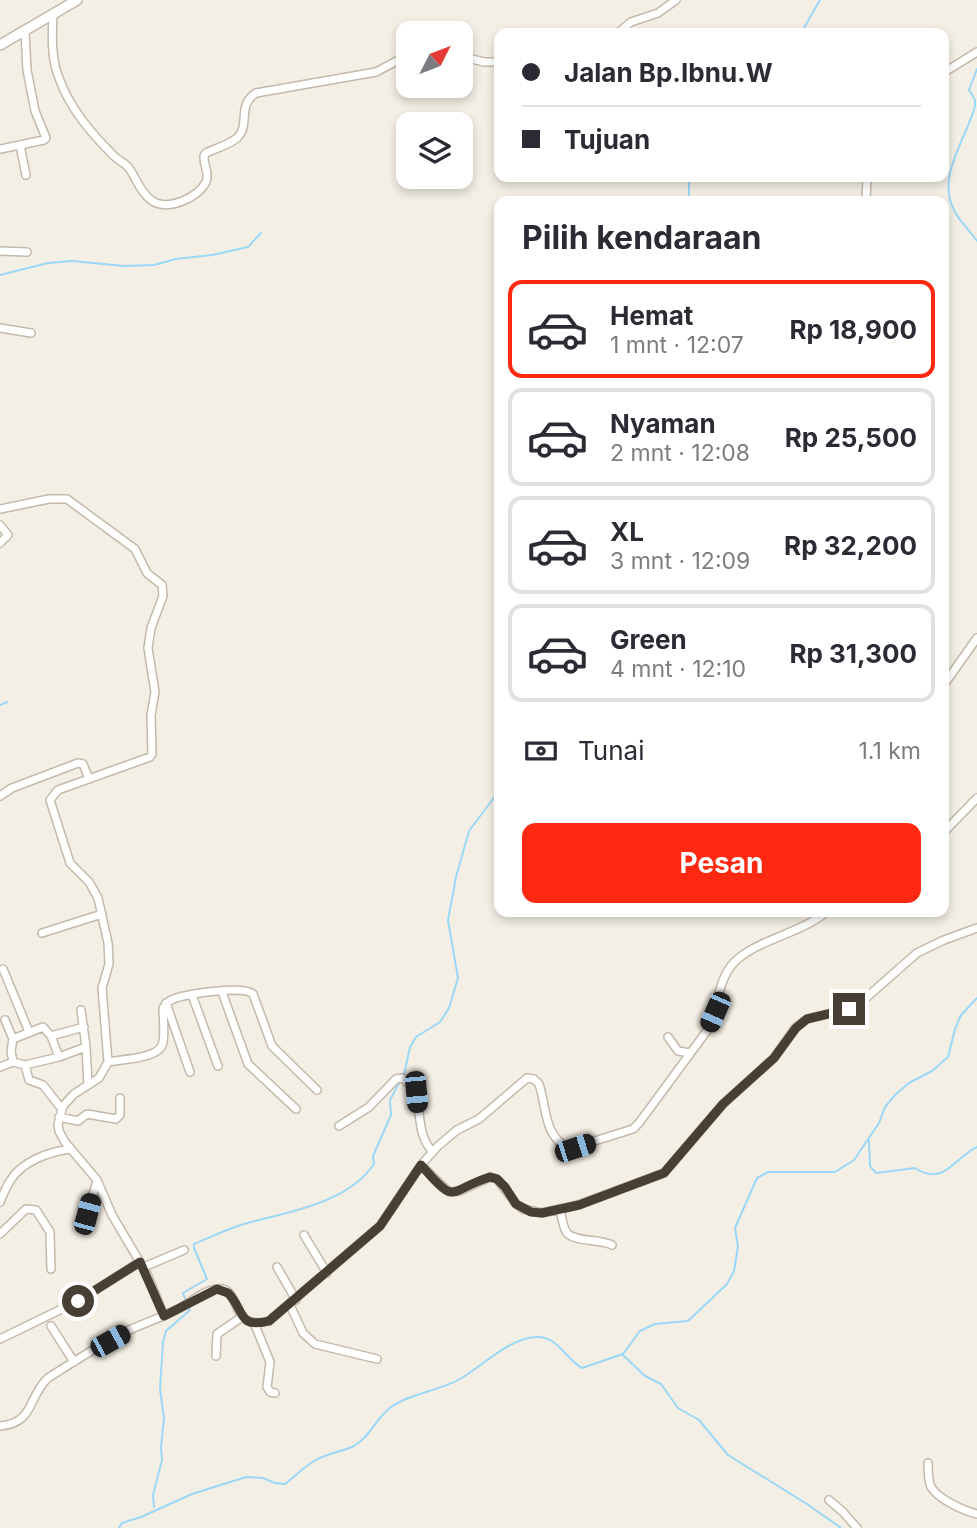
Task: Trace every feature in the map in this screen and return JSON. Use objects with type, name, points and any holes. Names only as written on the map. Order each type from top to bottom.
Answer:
[{"type":"street","points":[[0,45],[78,0]]},
{"type":"street","points":[[624,28],[632,22],[658,13],[676,0]]},
{"type":"street","points":[[52,15],[58,78],[74,109],[115,157],[126,165],[138,187],[159,205],[179,203],[204,186],[207,176],[204,156],[237,138],[244,125],[244,109],[251,97],[257,93],[376,72],[396,61]]},
{"type":"street","points":[[0,149],[44,141],[46,138],[35,111],[27,70],[25,31]]},
{"type":"street","points":[[949,69],[977,52]]},
{"type":"street","points":[[473,59],[494,62]]},
{"type":"street","points":[[20,145],[26,175]]},
{"type":"street","points":[[0,251],[27,252]]},
{"type":"street","points":[[0,328],[32,333]]},
{"type":"street","points":[[0,509],[49,499],[67,499],[135,548],[148,573],[164,590],[151,628],[148,648],[155,692],[151,715],[152,754],[55,793],[51,803],[70,863],[94,888],[102,914],[110,964],[102,996],[108,1062],[103,1072],[74,1094],[60,1113],[59,1131],[70,1149],[97,1180],[112,1215],[142,1264],[164,1316]]},
{"type":"street","points":[[0,525],[8,534],[0,543]]},
{"type":"street","points":[[949,677],[977,638]]},
{"type":"street","points":[[0,796],[12,788],[78,763],[83,764],[89,779]]},
{"type":"street","points":[[949,827],[977,798]]},
{"type":"street","points":[[42,933],[102,914]]},
{"type":"street","points":[[255,1325],[269,1321],[293,1302],[380,1226],[432,1152],[457,1130],[479,1119],[527,1078],[534,1079],[539,1084],[552,1135],[569,1149],[625,1132],[639,1123],[709,1028],[730,966],[749,952],[809,925],[819,917]]},
{"type":"street","points":[[421,1165],[449,1192],[460,1191],[490,1177],[497,1179],[516,1204],[523,1209],[542,1213],[560,1211],[639,1184],[664,1173],[723,1104],[774,1058],[796,1028],[807,1019],[849,1009],[867,997],[917,953],[977,928]]},
{"type":"street","points":[[4,969],[29,1032]]},
{"type":"street","points":[[108,1062],[150,1055],[159,1050],[163,1042],[163,1008],[172,1000],[192,995],[251,991],[272,1046],[317,1090]]},
{"type":"street","points":[[222,992],[248,1064],[296,1109]]},
{"type":"street","points":[[192,995],[218,1066]]},
{"type":"street","points":[[166,1003],[190,1072]]},
{"type":"street","points":[[81,1010],[88,1085]]},
{"type":"street","points":[[5,1020],[13,1039],[13,1062]]},
{"type":"street","points":[[13,1039],[43,1027],[51,1036],[60,1057]]},
{"type":"street","points":[[51,1036],[84,1027]]},
{"type":"street","points":[[668,1037],[678,1051],[690,1053]]},
{"type":"street","points":[[0,1067],[13,1062],[26,1065],[60,1057],[86,1047]]},
{"type":"street","points":[[26,1065],[30,1080],[43,1085],[60,1113],[78,1121],[87,1114],[116,1119],[120,1115],[120,1098]]},
{"type":"street","points":[[338,1126],[369,1107],[396,1079],[402,1078],[412,1084],[416,1092],[418,1118],[432,1152]]},
{"type":"street","points":[[0,1202],[8,1183],[17,1173],[44,1154],[70,1149]]},
{"type":"street","points":[[87,1214],[97,1180]]},
{"type":"street","points":[[0,1234],[26,1209],[36,1210],[50,1232],[51,1269]]},
{"type":"street","points":[[560,1211],[569,1235],[582,1240],[601,1240],[612,1245]]},
{"type":"street","points":[[304,1235],[327,1273]]},
{"type":"street","points":[[0,1339],[78,1301],[142,1264],[184,1250]]},
{"type":"street","points":[[277,1267],[303,1333],[315,1343],[377,1359]]},
{"type":"street","points":[[0,1426],[25,1416],[42,1383],[74,1362],[123,1334],[217,1289],[223,1289],[233,1297],[242,1317],[255,1325],[270,1362],[267,1387],[275,1393]]},
{"type":"street","points":[[216,1356],[217,1334],[242,1317]]},
{"type":"street","points":[[51,1326],[74,1362]]},
{"type":"street","points":[[928,1464],[930,1484],[936,1493],[957,1507],[977,1514]]},
{"type":"street","points":[[829,1500],[857,1528]]},
{"type":"waterway","points":[[804,28],[820,0]]},
{"type":"waterway","points":[[977,69],[969,90],[975,100],[975,106],[955,157],[949,184],[949,197],[954,210],[977,241]]},
{"type":"waterway","points":[[689,182],[689,196]]},
{"type":"waterway","points":[[0,275],[48,263],[72,261],[124,266],[154,265],[248,247],[261,233]]},
{"type":"waterway","points":[[0,705],[7,702]]},
{"type":"waterway","points":[[404,1075],[410,1047],[416,1037],[440,1022],[449,1008],[458,978],[448,920],[456,877],[469,831],[494,798]]},
{"type":"waterway","points":[[119,1528],[122,1523],[192,1494],[246,1477],[285,1484],[319,1458],[360,1442],[391,1407],[407,1398],[460,1379],[498,1352],[519,1341],[540,1337],[547,1339],[582,1368],[623,1354],[640,1331],[655,1324],[688,1321],[727,1284],[734,1271],[738,1246],[735,1228],[757,1178],[768,1172],[835,1172],[854,1160],[895,1095],[948,1057],[961,1015],[977,998]]},
{"type":"waterway","points":[[186,1301],[183,1293],[207,1279],[194,1244],[238,1226],[315,1204],[348,1189],[362,1178],[374,1164],[373,1156],[391,1115],[390,1100],[399,1083]]},
{"type":"waterway","points":[[869,1141],[870,1166],[876,1173],[915,1168],[925,1173],[941,1173],[977,1147]]},
{"type":"waterway","points":[[154,1507],[153,1495],[162,1460],[164,1418],[160,1389],[163,1342],[166,1331],[190,1310],[188,1306]]},
{"type":"waterway","points":[[623,1355],[645,1376],[661,1384],[678,1408],[699,1420],[728,1455],[841,1528]]},
{"type":"route","points":[[78,1301],[140,1262],[164,1316],[211,1290],[223,1289],[233,1297],[242,1317],[250,1323],[255,1325],[269,1321],[380,1226],[421,1165],[449,1192],[460,1191],[490,1177],[497,1179],[516,1204],[531,1212],[542,1213],[560,1211],[639,1184],[664,1173],[723,1104],[774,1058],[796,1028],[807,1019],[849,1009]]}]
